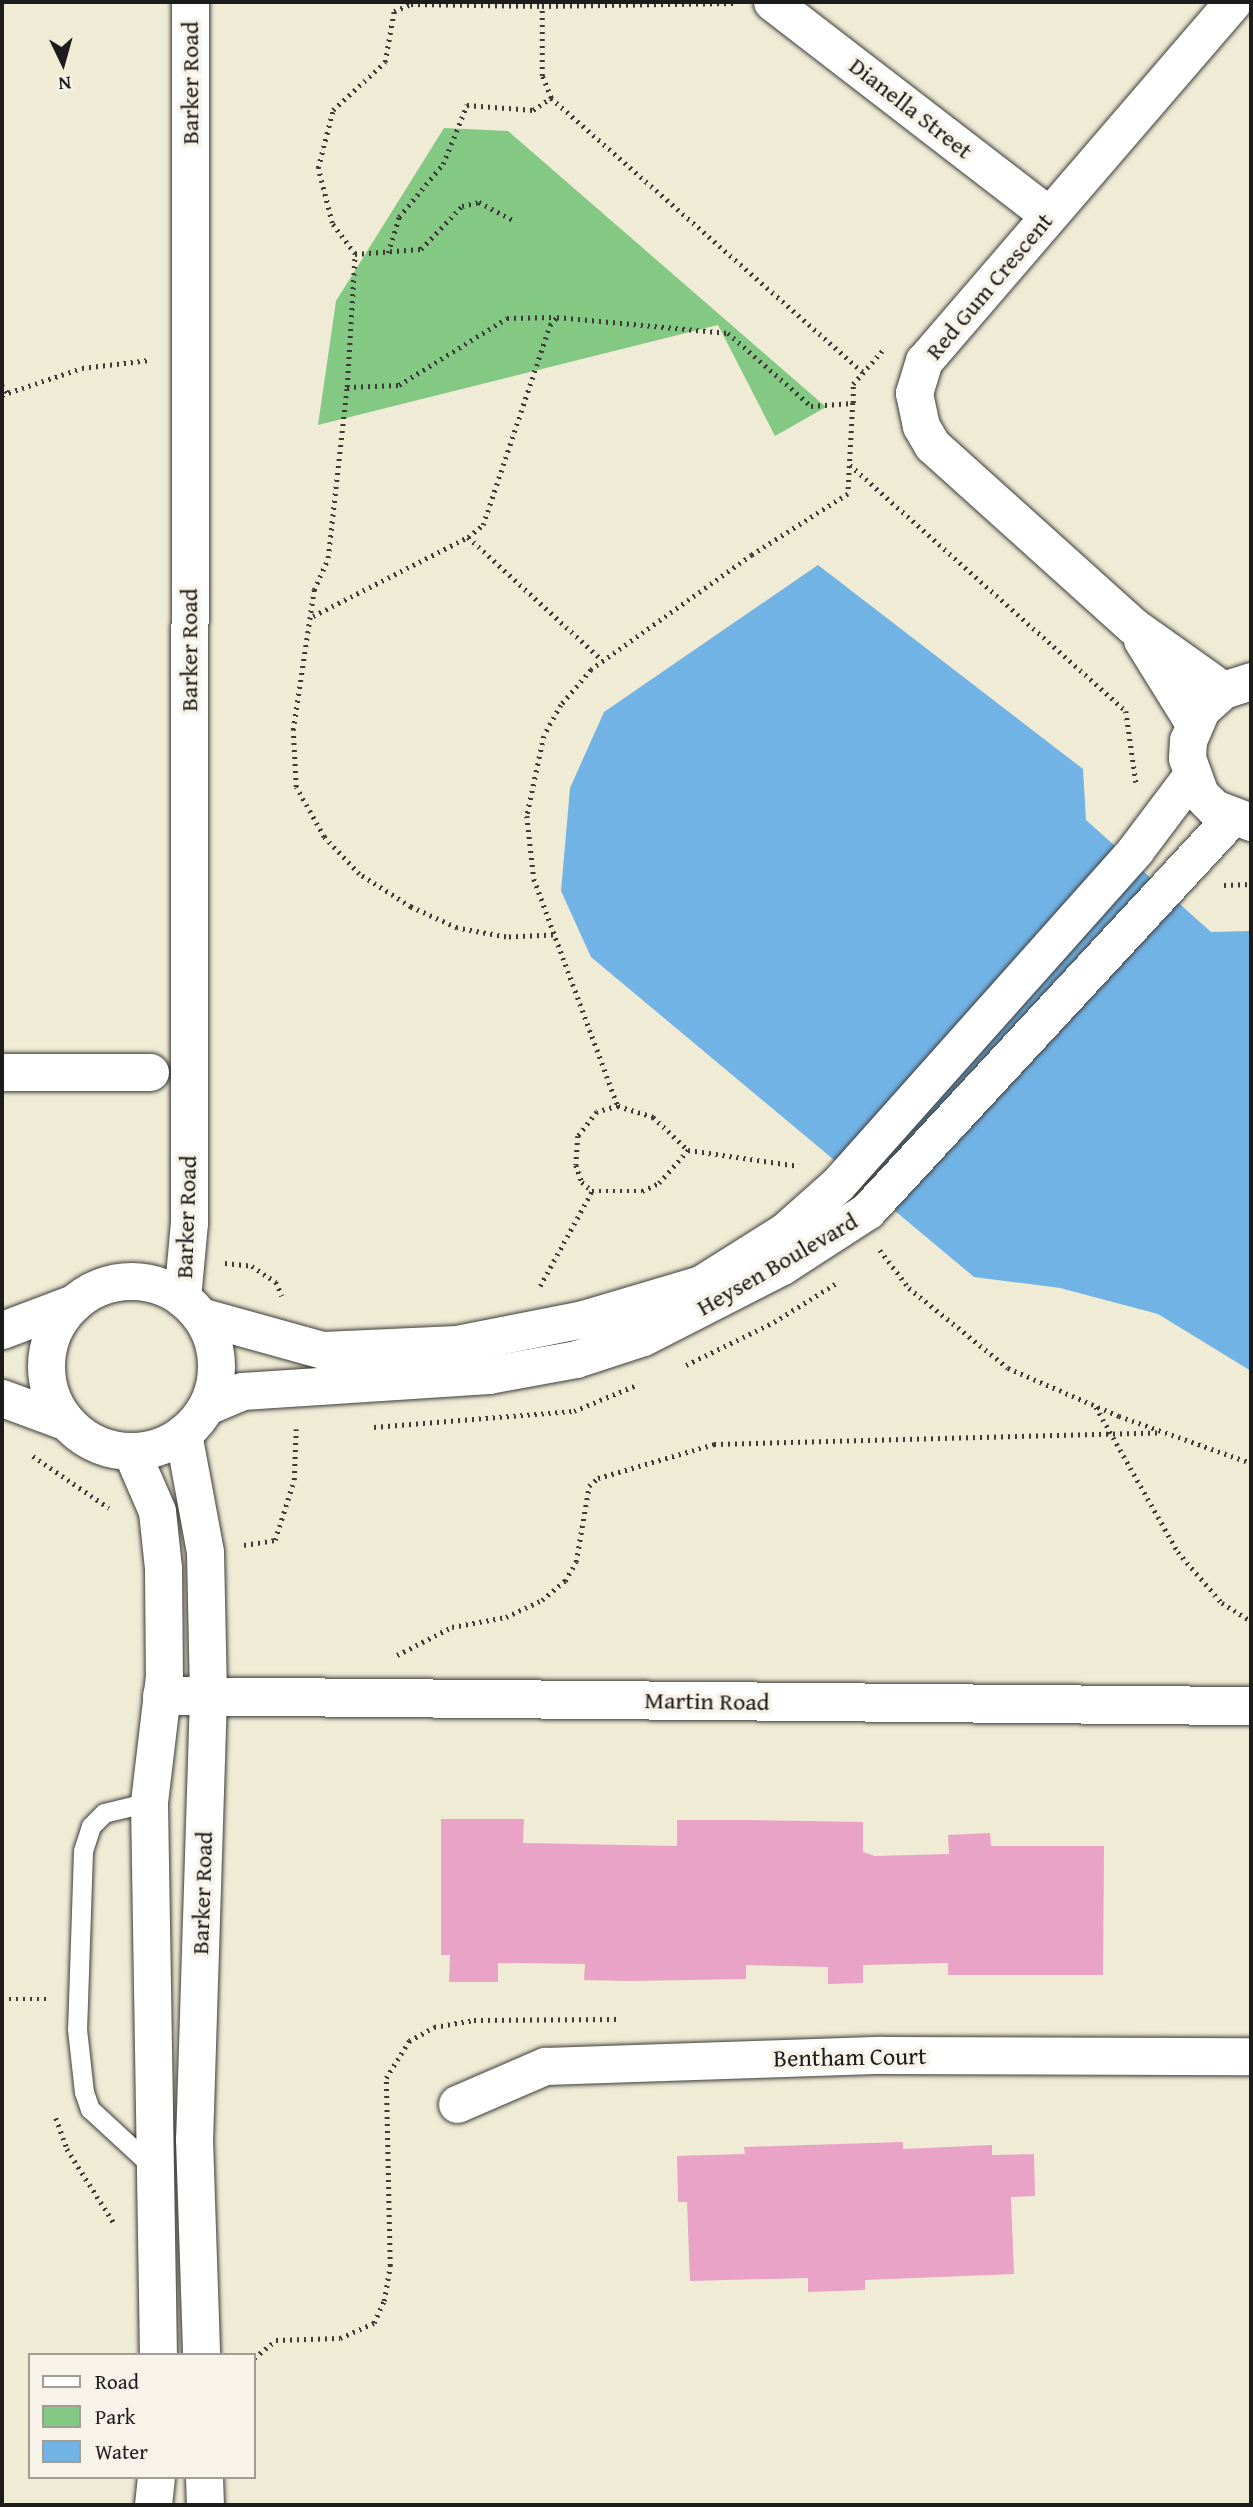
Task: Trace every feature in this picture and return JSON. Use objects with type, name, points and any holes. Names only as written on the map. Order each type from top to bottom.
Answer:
[{"type":"street","name":"Barker Road","points":[[190,2],[186,1259],[191,1307]]},
{"type":"street","name":"Dianella Street","points":[[756,2],[1049,215]]},
{"type":"street","name":"Red Gum Crescent","points":[[1233,2],[924,361],[917,378],[915,409],[932,445],[1133,626],[1237,686]]},
{"type":"street","name":"Red Gum Crescent","points":[[1133,626],[1194,722]]},
{"type":"street","points":[[1237,686],[1194,722],[1188,740],[1191,776],[1200,794],[1241,820]]},
{"type":"street","name":"Heysen Boulevard","points":[[191,1307],[323,1350],[470,1342],[583,1319],[701,1284],[785,1231],[833,1189],[1136,849],[1191,776]]},
{"type":"street","name":"Heysen Boulevard","points":[[207,1406],[242,1391],[488,1375],[576,1359],[643,1337],[722,1300],[860,1215],[1180,869],[1241,820]]},
{"type":"street","points":[[2,1072],[150,1072]]},
{"type":"street","points":[[2,1330],[74,1303],[93,1290],[127,1282],[162,1287],[191,1307],[211,1336],[216,1360],[207,1406],[183,1433],[167,1443],[131,1451],[107,1448],[67,1422],[2,1398]]},
{"type":"street","points":[[67,1422],[48,1383],[46,1361],[60,1320],[74,1303]]},
{"type":"street","name":"Barker Road","points":[[183,1433],[189,1486],[205,1542],[208,1696],[194,2138],[201,2353]]},
{"type":"street","name":"Barker Road","points":[[131,1451],[156,1510],[162,1553],[162,1696],[149,1802],[158,2353]]},
{"type":"street","name":"Martin Road","points":[[162,1696],[1251,1706]]},
{"type":"street","name":"Bentham Court","points":[[457,2104],[545,2066],[882,2055],[1251,2056]]},
{"type":"street","points":[[153,2505],[156,2479]]},
{"type":"street","points":[[204,2479],[205,2505]]},
{"type":"lane","points":[[149,1802],[104,1814],[91,1826],[83,1851],[77,2029],[84,2092],[90,2109],[156,2170]]},
{"type":"path","points":[[554,935],[506,937],[457,928],[411,907],[359,874],[324,837],[296,787],[293,730],[313,616],[314,590],[328,558],[347,387],[355,254],[332,223],[318,168],[333,110],[385,62],[394,11],[411,4],[542,6],[756,2]]},
{"type":"path","points":[[542,6],[542,76],[551,98],[863,372]]},
{"type":"path","points":[[388,253],[399,217],[443,164],[467,105],[533,110],[551,98]]},
{"type":"path","points":[[355,254],[421,249],[462,206],[479,202],[513,220]]},
{"type":"path","points":[[347,387],[399,384],[507,318],[557,317],[728,333],[811,406],[853,403]]},
{"type":"path","points":[[313,616],[468,537],[483,525],[544,344],[557,317]]},
{"type":"path","points":[[618,1106],[534,879],[527,816],[534,770],[544,737],[561,705],[602,660],[752,555],[848,494],[853,384],[889,343]]},
{"type":"path","points":[[2,385],[4,393],[82,368],[190,360]]},
{"type":"path","points":[[850,465],[1126,711],[1138,793]]},
{"type":"path","points":[[468,537],[602,660]]},
{"type":"path","points":[[688,1150],[659,1183],[642,1191],[592,1191],[582,1182],[576,1165],[578,1136],[597,1112],[618,1106],[653,1117],[688,1150],[797,1165],[833,1189]]},
{"type":"path","points":[[537,1291],[592,1191]]},
{"type":"path","points":[[860,1215],[909,1288],[1008,1368],[1161,1432],[1251,1463]]},
{"type":"path","points":[[186,1259],[252,1266],[276,1282],[285,1303]]},
{"type":"path","points":[[1096,1406],[1178,1552],[1222,1603],[1251,1621]]},
{"type":"path","points":[[388,1660],[452,1627],[506,1617],[542,1600],[565,1581],[576,1562],[589,1486],[598,1478],[714,1444],[1161,1432]]},
{"type":"green space","points":[[444,128],[508,131],[826,407],[775,436],[718,325],[318,425],[336,301]]},
{"type":"water","points":[[818,565],[1083,769],[1086,820],[1211,932],[1251,931],[1251,1371],[1158,1314],[1060,1288],[974,1277],[591,957],[561,891],[570,788],[604,712]]},
{"type":"building","points":[[441,1819],[524,1819],[523,1843],[677,1846],[677,1820],[749,1820],[863,1822],[863,1852],[875,1856],[949,1854],[948,1835],[990,1833],[991,1846],[1104,1846],[1103,1975],[948,1975],[948,1963],[863,1965],[863,1983],[828,1984],[828,1967],[746,1965],[746,1979],[630,1981],[584,1980],[585,1964],[498,1963],[498,1982],[449,1982],[450,1955],[441,1955]]},
{"type":"building","points":[[903,2142],[903,2149],[992,2145],[992,2155],[1034,2154],[1035,2196],[1011,2197],[1014,2274],[865,2280],[865,2290],[808,2292],[808,2278],[690,2281],[687,2202],[678,2202],[677,2156],[745,2154],[744,2147]]}]
